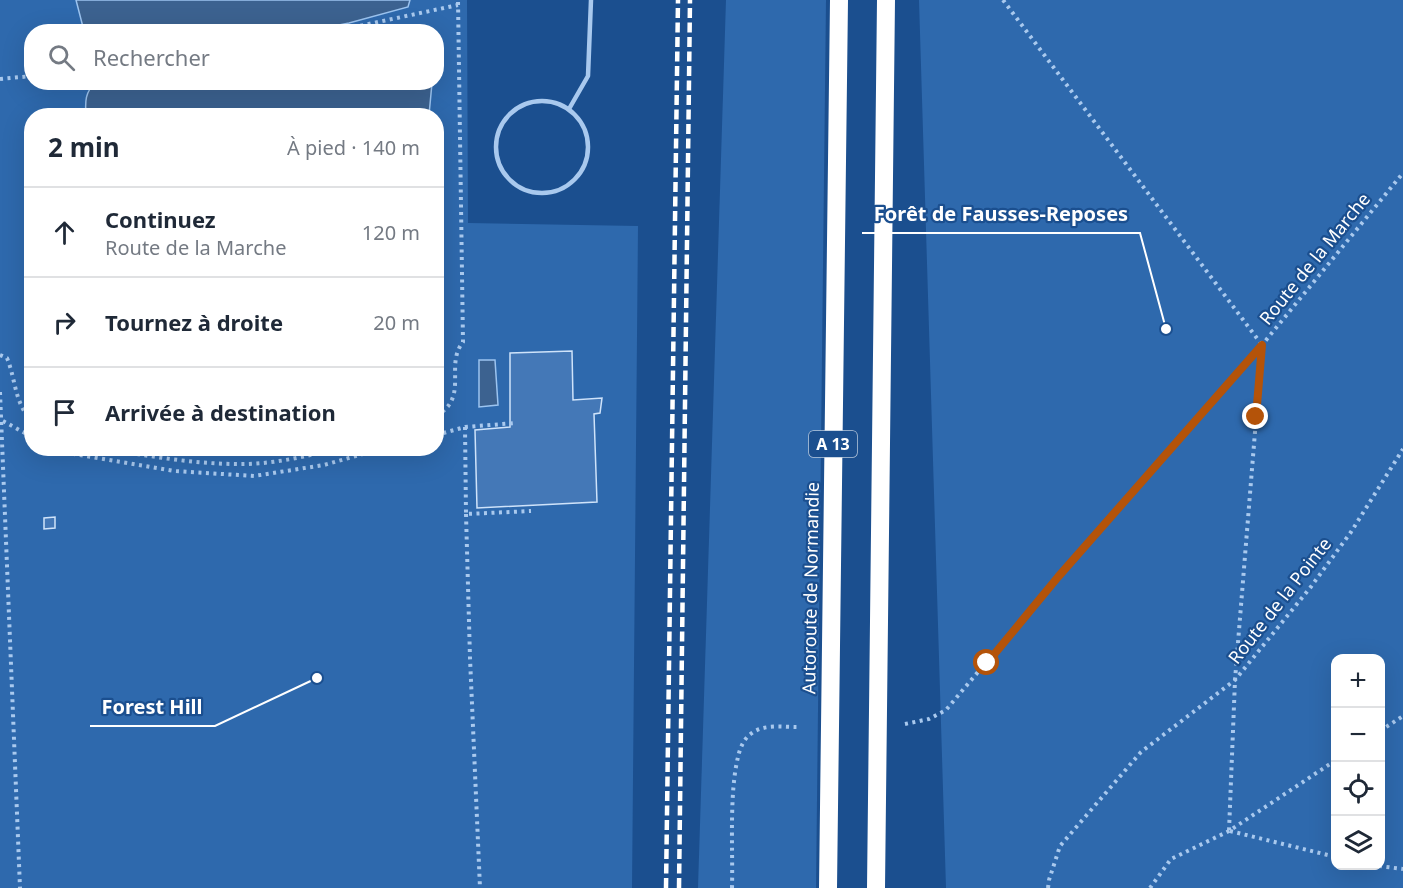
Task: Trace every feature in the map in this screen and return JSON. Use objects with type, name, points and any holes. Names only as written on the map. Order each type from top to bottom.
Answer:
[{"type":"highway","name":"Autoroute de Normandie","points":[[828,888],[839,0]]},
{"type":"highway","name":"A 13","points":[[876,888],[886,0]]},
{"type":"lane","points":[[569,110],[588,76],[591,0]]},
{"type":"lane","points":[[535,101],[559,104],[569,110],[585,128],[588,139],[585,163],[580,174],[572,183],[550,192],[538,193],[516,184],[500,166],[497,154],[496,142],[505,120],[513,111],[535,101]]},
{"type":"path","points":[[1003,0],[1262,345],[1235,680],[1230,831]]},
{"type":"path","points":[[365,24],[458,2],[463,342],[456,357],[454,397],[448,410],[444,412]]},
{"type":"path","points":[[0,79],[24,77]]},
{"type":"path","name":"Route de la Marche","points":[[905,724],[929,719],[946,710],[1058,577],[1262,345],[1403,173]]},
{"type":"path","points":[[0,356],[7,358],[11,368],[13,386],[24,409]]},
{"type":"path","points":[[0,392],[3,420],[20,888]]},
{"type":"path","points":[[3,420],[24,432]]},
{"type":"path","points":[[444,433],[465,427],[516,423]]},
{"type":"path","points":[[465,427],[470,658],[480,888]]},
{"type":"path","name":"Route de la Pointe","points":[[1048,888],[1060,846],[1141,752],[1235,680],[1317,578],[1351,531],[1403,449]]},
{"type":"path","points":[[86,456],[174,471],[254,476],[324,465],[356,456]]},
{"type":"path","points":[[152,456],[198,463],[249,464],[308,456]]},
{"type":"path","points":[[466,514],[531,512]]},
{"type":"path","points":[[1385,727],[1403,716]]},
{"type":"path","points":[[732,888],[734,793],[738,756],[744,739],[762,727],[797,727]]},
{"type":"path","points":[[1150,888],[1171,858],[1230,831],[1332,762]]},
{"type":"path","points":[[1230,831],[1331,856]]},
{"type":"path","points":[[1385,867],[1403,869]]},
{"type":"shaded area","points":[[0,0],[467,0],[468,223],[638,226],[632,888],[0,888]]},
{"type":"shaded area","points":[[76,0],[410,0],[408,7],[344,24],[82,24]]},
{"type":"shaded area","points":[[726,0],[826,0],[816,888],[698,888]]},
{"type":"shaded area","points":[[919,0],[1403,0],[1403,888],[946,888]]},
{"type":"shaded area","points":[[90,90],[431,90],[430,108],[86,108],[86,97]]},
{"type":"shaded area","points":[[479,360],[495,360],[498,405],[479,407]]},
{"type":"building","points":[[572,351],[573,400],[602,398],[600,413],[594,414],[597,502],[477,508],[475,430],[510,427],[510,353]]},
{"type":"building","points":[[55,517],[55,528],[44,529],[44,518]]},
{"type":"railway","points":[[666,888],[678,0]]},
{"type":"railway","points":[[679,888],[690,0]]},
{"type":"place","name":"Forêt de Fausses-Reposes","points":[[1166,329]]},
{"type":"place","name":"Forest Hill","points":[[317,678]]},
{"type":"route","points":[[987,663],[1058,577],[1262,345],[1256,417]]}]
